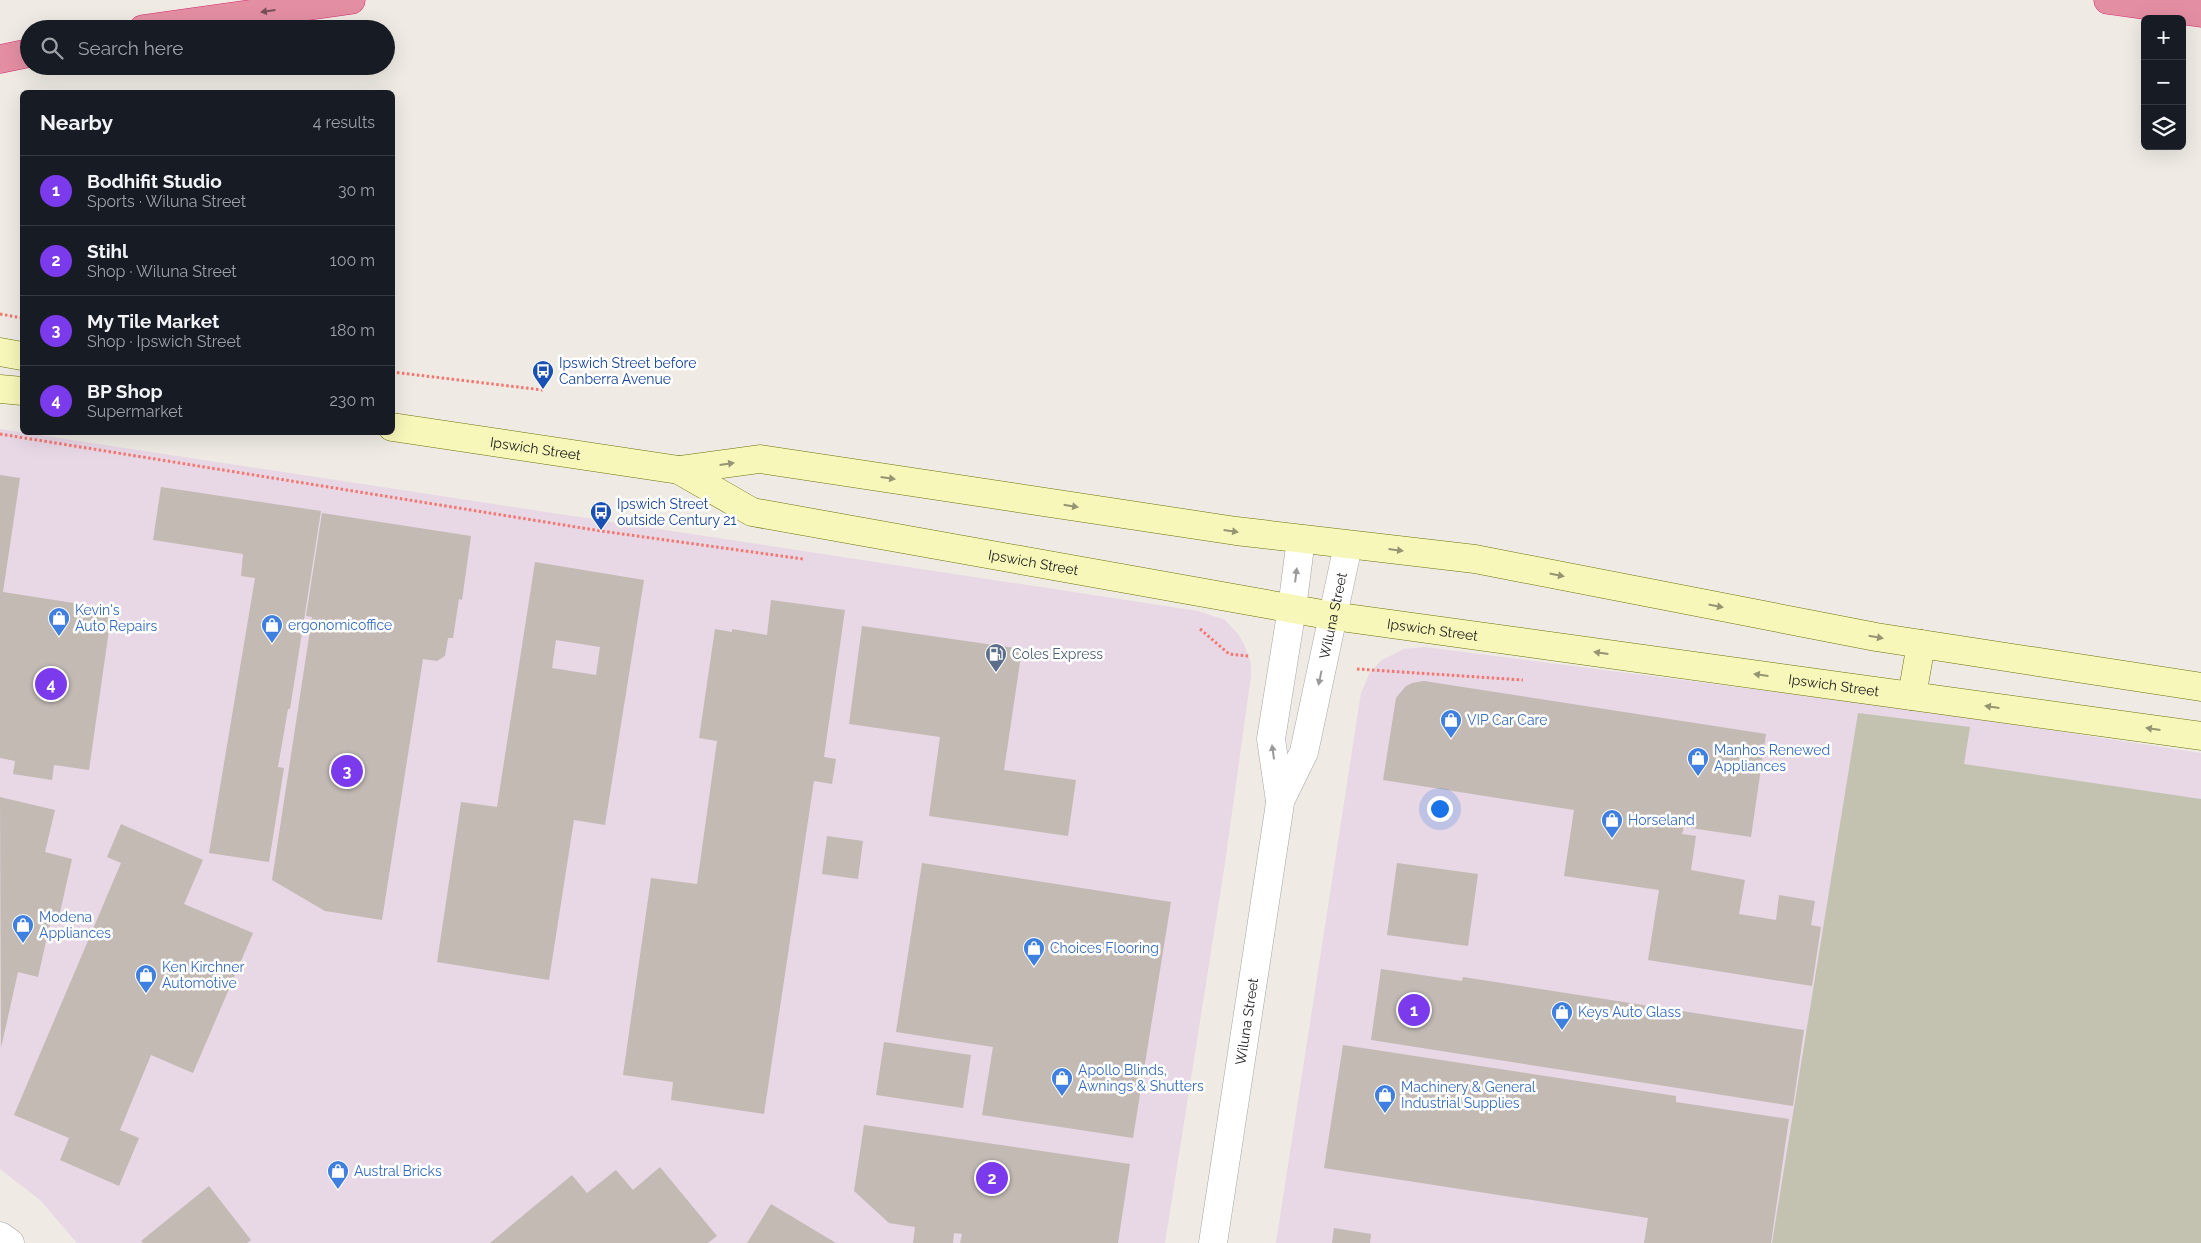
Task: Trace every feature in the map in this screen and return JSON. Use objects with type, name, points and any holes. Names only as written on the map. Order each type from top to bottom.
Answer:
[{"type":"highway","points":[[208,20],[351,0]]},
{"type":"highway","points":[[2108,0],[2201,13]]},
{"type":"highway","points":[[0,59],[20,55]]},
{"type":"main road","points":[[0,352],[20,356]]},
{"type":"main road","points":[[0,389],[20,390]]},
{"type":"main road","name":"Ipswich Street","points":[[395,427],[679,470],[760,459],[1236,531],[1475,559],[1876,638],[2201,687]]},
{"type":"main road","name":"Ipswich Street","points":[[679,470],[752,512],[1334,616],[2201,736]]},
{"type":"main road","points":[[1912,696],[1921,644]]},
{"type":"street","name":"Wiluna Street","points":[[1214,1243],[1280,801],[1271,739],[1301,539]]},
{"type":"street","name":"Wiluna Street","points":[[1280,801],[1304,752],[1348,544]]},
{"type":"street","points":[[0,1236],[10,1243]]},
{"type":"path","points":[[0,314],[20,318]]},
{"type":"path","points":[[395,372],[543,390]]},
{"type":"path","points":[[0,434],[601,531],[804,559]]},
{"type":"path","points":[[1194,624],[1230,654]]},
{"type":"shaded area","points":[[0,429],[20,432],[20,435],[39,435],[1198,611],[1225,620],[1238,634],[1245,646],[1251,664],[1251,676],[1225,863],[1165,1243],[77,1243],[40,1200],[0,1169]]},
{"type":"shaded area","points":[[1425,647],[1925,711],[2201,753],[2201,1243],[1276,1243],[1361,693],[1370,672],[1382,660],[1404,649]]},
{"type":"shaded area","points":[[1858,713],[1970,727],[1964,764],[2201,799],[2201,1243],[1772,1243]]},
{"type":"building","points":[[0,475],[20,478],[3,592],[112,609],[89,770],[54,765],[52,780],[13,774],[15,761],[0,758]]},
{"type":"building","name":"ergonomicoffice","points":[[161,487],[321,511],[290,709],[288,709],[278,767],[284,768],[269,862],[209,853],[255,578],[241,576],[243,554],[153,540]]},
{"type":"building","points":[[322,513],[471,536],[462,600],[459,599],[453,638],[448,638],[445,656],[437,661],[423,659],[382,920],[325,911],[272,880],[312,617],[306,616]]},
{"type":"building","points":[[535,562],[644,580],[605,825],[574,820],[549,980],[437,962],[461,802],[497,807]],"holes":[[[556,640],[600,647],[596,675],[552,668]]]},
{"type":"building","points":[[771,600],[845,610],[824,757],[836,759],[832,784],[814,781],[764,1114],[671,1100],[673,1082],[623,1075],[651,878],[697,884],[717,741],[699,738],[715,629],[732,632],[732,629],[767,635]]},
{"type":"building","points":[[862,626],[1022,649],[1004,770],[1076,780],[1068,836],[929,816],[940,737],[849,724]]},
{"type":"building","points":[[1424,681],[1766,734],[1751,837],[1684,827],[1682,834],[1696,836],[1691,870],[1745,880],[1739,914],[1776,920],[1779,895],[1815,901],[1811,925],[1821,927],[1812,986],[1648,960],[1659,890],[1564,876],[1574,810],[1383,780],[1396,698],[1406,686]]},
{"type":"building","name":"Modena Appliances","points":[[0,797],[55,810],[45,852],[72,859],[59,917],[52,915],[38,977],[18,972],[1,1048]]},
{"type":"building","name":"Ken Kirchner Automotive","points":[[121,824],[203,860],[184,904],[253,933],[193,1073],[151,1055],[120,1130],[139,1138],[119,1186],[60,1160],[69,1138],[14,1115],[121,863],[107,857]]},
{"type":"building","points":[[827,836],[863,841],[858,879],[822,874]]},
{"type":"building","name":"Choices Flooring","points":[[922,863],[1171,902],[1133,1138],[982,1115],[993,1047],[896,1032]]},
{"type":"building","points":[[1397,863],[1478,874],[1468,946],[1387,935]]},
{"type":"building","points":[[1381,969],[1462,981],[1463,977],[1804,1030],[1793,1106],[1371,1040]]},
{"type":"building","points":[[884,1042],[971,1055],[963,1108],[876,1095]]},
{"type":"building","points":[[1343,1045],[1676,1096],[1676,1102],[1789,1119],[1771,1243],[1644,1243],[1648,1218],[1324,1168]]},
{"type":"building","points":[[864,1125],[1130,1164],[1118,1243],[960,1243],[962,1234],[954,1233],[953,1243],[913,1243],[915,1227],[889,1223],[854,1191]]},
{"type":"building","points":[[660,1167],[717,1236],[708,1243],[490,1243],[572,1175],[587,1193],[616,1170],[633,1190]]},
{"type":"building","points":[[209,1186],[251,1240],[247,1243],[143,1243],[141,1241]]},
{"type":"building","points":[[771,1204],[836,1243],[747,1243]]},
{"type":"building","points":[[1334,1228],[1371,1234],[1370,1243],[1332,1243]]},
{"type":"place","name":"Ipswich Street before Canberra Avenue","points":[[543,390]]},
{"type":"place","name":"Ipswich Street outside Century 21","points":[[601,531]]},
{"type":"place","name":"Kevin's Auto Repairs","points":[[59,637]]},
{"type":"place","name":"ergonomicoffice","points":[[272,644]]},
{"type":"place","name":"Coles Express","points":[[996,673]]},
{"type":"place","name":"BP Shop","points":[[51,684]]},
{"type":"place","name":"VIP Car Care","points":[[1451,739]]},
{"type":"place","name":"My Tile Market","points":[[347,771]]},
{"type":"place","name":"Manhos Renewed Appliances","points":[[1698,777]]},
{"type":"place","name":"Horseland","points":[[1612,839]]},
{"type":"place","name":"Modena Appliances","points":[[23,944]]},
{"type":"place","name":"Choices Flooring","points":[[1034,967]]},
{"type":"place","name":"Ken Kirchner Automotive","points":[[146,994]]},
{"type":"place","name":"Bodhifit Studio","points":[[1414,1010]]},
{"type":"place","name":"Keys Auto Glass","points":[[1562,1031]]},
{"type":"place","name":"Apollo Blinds, Awnings & Shutters","points":[[1062,1097]]},
{"type":"place","name":"Machinery & General Industrial Supplies","points":[[1385,1114]]},
{"type":"place","name":"Stihl","points":[[992,1178]]},
{"type":"place","name":"Austral Bricks","points":[[338,1190]]}]
